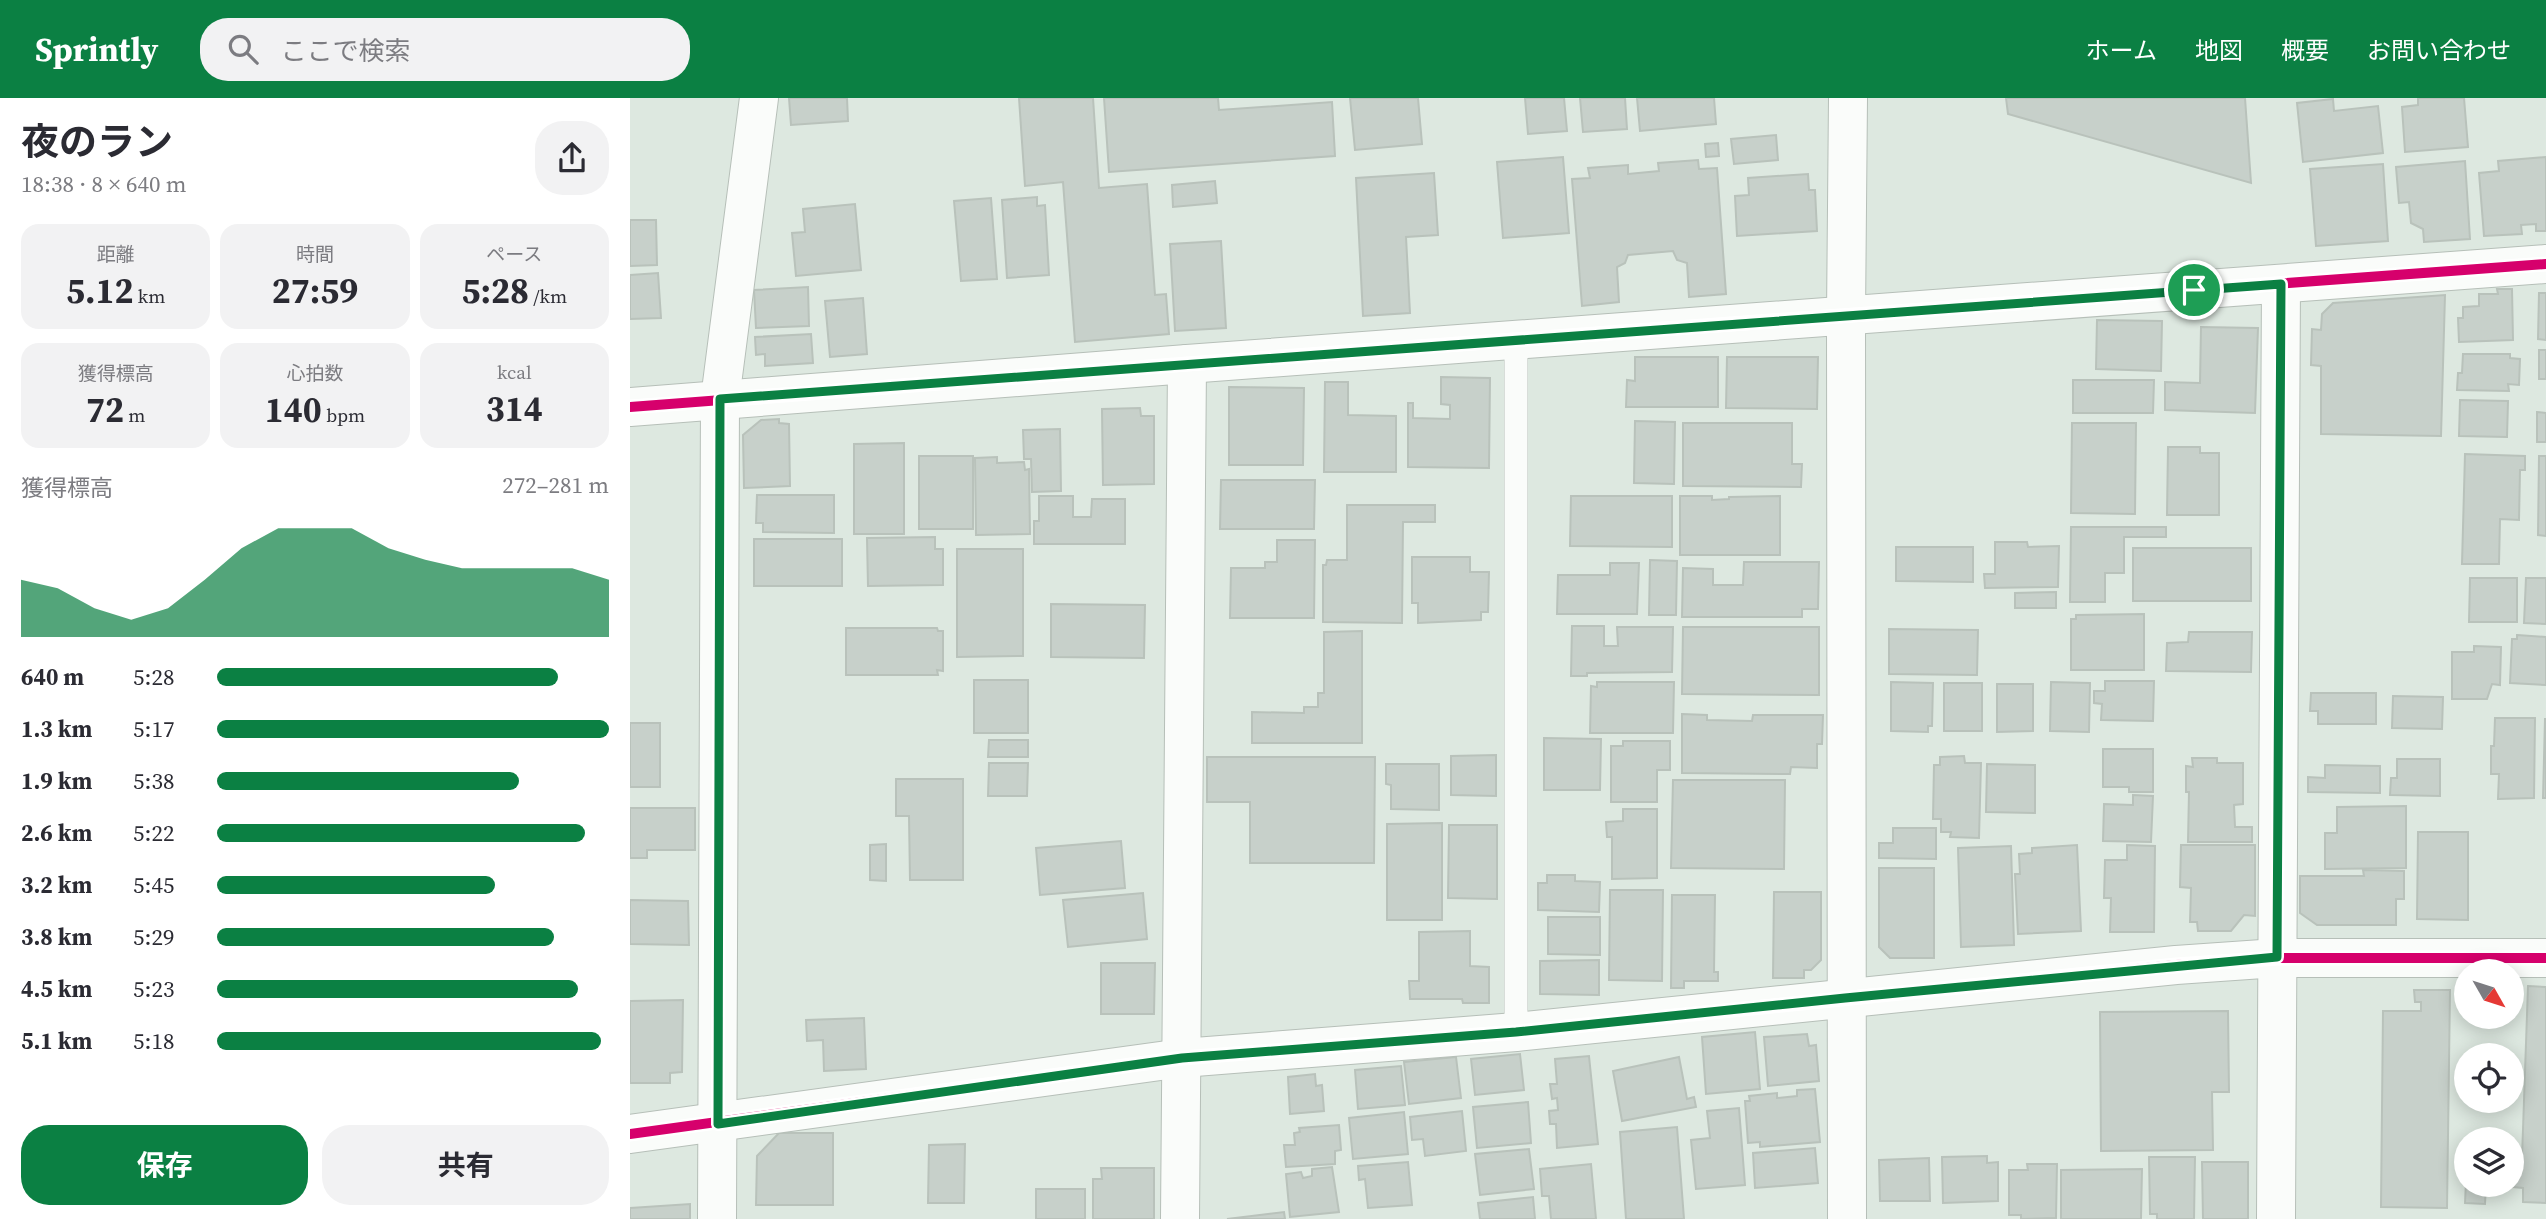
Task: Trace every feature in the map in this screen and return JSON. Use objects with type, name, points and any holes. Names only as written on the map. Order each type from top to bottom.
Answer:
[{"type":"street","points":[[718,1219],[720,399],[759,98]]},
{"type":"street","points":[[1847,1219],[1845,998],[1848,98]]},
{"type":"street","points":[[630,407],[2546,264]]},
{"type":"street","points":[[2276,1219],[2281,284]]},
{"type":"street","points":[[1180,1219],[1187,364]]},
{"type":"street","points":[[630,1134],[1182,1058],[1516,1032],[2277,957],[2546,958]]},
{"type":"lane","points":[[1516,340],[1516,1032]]},
{"type":"building","points":[[789,98],[847,98],[848,121],[791,125]]},
{"type":"building","points":[[1019,98],[1093,98],[1099,188],[1147,184],[1155,295],[1166,294],[1169,334],[1075,342],[1063,182],[1025,186]]},
{"type":"building","points":[[1104,98],[1218,98],[1219,110],[1332,102],[1335,156],[1109,172]]},
{"type":"building","points":[[1350,98],[1418,98],[1422,144],[1355,150]]},
{"type":"building","points":[[1525,98],[1564,98],[1567,131],[1528,134]]},
{"type":"building","points":[[1580,98],[1625,98],[1627,129],[1583,132]]},
{"type":"building","points":[[1637,98],[1714,98],[1716,124],[1640,131]]},
{"type":"building","points":[[2006,98],[2245,98],[2251,183],[2008,114]]},
{"type":"building","points":[[2418,98],[2464,98],[2468,147],[2405,152],[2402,107],[2418,105]]},
{"type":"building","points":[[2333,99],[2334,111],[2378,106],[2383,153],[2303,162],[2297,103]]},
{"type":"building","points":[[1776,135],[1778,160],[1734,164],[1731,139]]},
{"type":"building","points":[[1718,143],[1719,156],[1706,157],[1705,144]]},
{"type":"building","points":[[1563,157],[1569,233],[1503,238],[1497,162]]},
{"type":"building","points":[[2546,157],[2546,231],[2536,231],[2536,224],[2521,225],[2522,234],[2484,236],[2479,173],[2499,171],[2498,161]]},
{"type":"building","points":[[1698,160],[1699,169],[1717,168],[1726,294],[1689,297],[1687,263],[1677,260],[1673,251],[1628,255],[1625,263],[1617,267],[1619,302],[1582,306],[1572,179],[1590,178],[1588,168],[1628,165],[1628,174],[1659,171],[1658,163]]},
{"type":"building","points":[[2465,161],[2470,239],[2424,242],[2423,229],[2411,223],[2409,202],[2399,203],[2396,167]]},
{"type":"building","points":[[2383,164],[2388,241],[2316,246],[2310,169]]},
{"type":"building","points":[[1434,173],[1438,235],[1406,237],[1410,313],[1363,316],[1356,178]]},
{"type":"building","points":[[1808,174],[1809,190],[1815,190],[1817,231],[1737,236],[1735,196],[1749,195],[1748,178]]},
{"type":"building","points":[[1215,181],[1217,203],[1173,207],[1172,185]]},
{"type":"building","points":[[1037,197],[1037,206],[1045,205],[1049,275],[1007,278],[1002,200]]},
{"type":"building","points":[[991,198],[997,279],[961,281],[954,201]]},
{"type":"building","points":[[855,204],[861,270],[796,276],[792,233],[805,232],[803,209]]},
{"type":"building","points":[[630,220],[656,220],[657,265],[630,266]]},
{"type":"building","points":[[1221,241],[1226,328],[1175,331],[1170,244]]},
{"type":"building","points":[[658,273],[661,318],[630,319],[630,275]]},
{"type":"building","points":[[808,287],[809,326],[756,328],[754,290]]},
{"type":"building","points":[[2497,289],[2512,289],[2513,340],[2459,342],[2458,318],[2463,318],[2463,307],[2479,306],[2479,294],[2498,294]]},
{"type":"building","points":[[2539,293],[2546,293],[2546,340],[2538,339]]},
{"type":"building","points":[[2445,295],[2441,436],[2321,434],[2321,366],[2311,365],[2312,329],[2321,330],[2322,314],[2333,303]]},
{"type":"building","points":[[863,298],[867,354],[830,357],[825,301]]},
{"type":"building","points":[[2097,320],[2162,321],[2161,371],[2096,369]]},
{"type":"building","points":[[2201,327],[2258,328],[2255,413],[2165,410],[2165,382],[2200,383]]},
{"type":"building","points":[[811,334],[813,363],[765,366],[765,354],[756,355],[755,337]]},
{"type":"building","points":[[2539,350],[2546,350],[2546,379],[2539,379]]},
{"type":"building","points":[[2463,354],[2510,354],[2510,358],[2520,359],[2519,385],[2508,384],[2509,391],[2457,390],[2458,373],[2462,373]]},
{"type":"building","points":[[1635,357],[1718,357],[1718,407],[1626,407],[1627,380],[1635,381]]},
{"type":"building","points":[[1727,357],[1818,357],[1817,409],[1726,408]]},
{"type":"building","points":[[1441,377],[1490,378],[1489,468],[1408,467],[1408,403],[1413,403],[1413,418],[1450,419],[1450,405],[1441,404]]},
{"type":"building","points":[[2073,380],[2154,380],[2153,413],[2073,413]]},
{"type":"building","points":[[1325,382],[1348,382],[1348,415],[1396,416],[1396,472],[1324,472]]},
{"type":"building","points":[[1229,387],[1304,388],[1303,465],[1229,465]]},
{"type":"building","points":[[2460,400],[2508,401],[2507,437],[2459,436]]},
{"type":"building","points":[[1140,408],[1141,416],[1154,416],[1154,484],[1103,485],[1102,409]]},
{"type":"building","points":[[2537,412],[2546,413],[2546,442],[2537,442]]},
{"type":"building","points":[[779,419],[779,423],[789,424],[790,486],[744,488],[743,435],[761,420]]},
{"type":"building","points":[[1635,421],[1675,422],[1674,484],[1634,483]]},
{"type":"building","points":[[1683,423],[1792,423],[1792,464],[1802,464],[1801,487],[1683,486]]},
{"type":"building","points":[[2072,423],[2136,423],[2135,514],[2071,513]]},
{"type":"building","points":[[1060,429],[1061,491],[1032,492],[1031,459],[1024,459],[1023,430]]},
{"type":"building","points":[[904,443],[904,534],[854,534],[854,444]]},
{"type":"building","points":[[2168,447],[2200,447],[2200,453],[2219,453],[2219,515],[2167,515]]},
{"type":"building","points":[[2465,454],[2525,456],[2525,470],[2520,470],[2519,520],[2500,519],[2499,564],[2462,564]]},
{"type":"building","points":[[919,456],[973,456],[973,529],[919,529]]},
{"type":"building","points":[[2539,456],[2546,456],[2546,536],[2538,535]]},
{"type":"building","points":[[997,457],[997,463],[1024,462],[1025,470],[1029,469],[1030,534],[976,535],[975,458]]},
{"type":"building","points":[[1221,480],[1315,480],[1314,529],[1220,529]]},
{"type":"building","points":[[757,495],[834,495],[834,533],[763,532],[763,523],[756,523]]},
{"type":"building","points":[[1039,496],[1073,496],[1073,517],[1091,517],[1092,499],[1125,499],[1125,544],[1034,544],[1034,521],[1039,521]]},
{"type":"building","points":[[1571,496],[1672,496],[1672,547],[1570,546]]},
{"type":"building","points":[[1680,496],[1712,496],[1712,500],[1780,496],[1780,555],[1680,555]]},
{"type":"building","points":[[1347,505],[1435,505],[1435,522],[1403,522],[1402,623],[1323,622],[1323,565],[1326,565],[1327,560],[1347,560]]},
{"type":"building","points":[[2071,527],[2166,527],[2166,537],[2124,537],[2124,573],[2105,573],[2105,602],[2070,602]]},
{"type":"building","points":[[935,537],[935,549],[943,549],[943,585],[868,586],[867,538]]},
{"type":"building","points":[[754,539],[842,539],[842,586],[754,586]]},
{"type":"building","points":[[1277,540],[1315,540],[1314,618],[1230,618],[1231,568],[1265,568],[1265,562],[1277,562]]},
{"type":"building","points":[[1995,542],[2027,542],[2028,547],[2059,546],[2058,587],[1985,588],[1984,574],[1995,574]]},
{"type":"building","points":[[1896,547],[1973,547],[1973,582],[1896,581]]},
{"type":"building","points":[[2133,548],[2251,548],[2251,601],[2133,601]]},
{"type":"building","points":[[957,549],[1023,549],[1023,656],[957,657]]},
{"type":"building","points":[[1412,557],[1470,557],[1470,572],[1489,572],[1488,612],[1481,612],[1481,620],[1418,623],[1418,603],[1412,603]]},
{"type":"building","points":[[1650,560],[1677,561],[1676,615],[1649,615]]},
{"type":"building","points":[[1744,562],[1819,562],[1818,609],[1802,609],[1802,617],[1682,617],[1683,568],[1713,569],[1713,585],[1743,585]]},
{"type":"building","points":[[1610,563],[1639,563],[1637,614],[1557,614],[1558,575],[1610,575]]},
{"type":"building","points":[[2470,578],[2517,578],[2517,622],[2469,622]]},
{"type":"building","points":[[2526,578],[2546,578],[2546,624],[2524,623]]},
{"type":"building","points":[[2056,592],[2056,608],[2015,608],[2015,593]]},
{"type":"building","points":[[1051,604],[1145,605],[1144,658],[1051,657]]},
{"type":"building","points":[[2144,614],[2144,670],[2071,670],[2071,619],[2076,619],[2076,615]]},
{"type":"building","points":[[1572,626],[1604,626],[1604,646],[1618,646],[1617,627],[1673,627],[1672,672],[1587,673],[1587,676],[1571,676]]},
{"type":"building","points":[[1683,627],[1819,627],[1819,695],[1682,694]]},
{"type":"building","points":[[846,628],[937,628],[938,631],[943,631],[943,671],[937,670],[938,675],[846,675]]},
{"type":"building","points":[[1889,629],[1978,630],[1977,675],[1889,674]]},
{"type":"building","points":[[1362,631],[1362,743],[1252,743],[1252,712],[1304,713],[1304,707],[1318,707],[1318,693],[1324,693],[1324,632]]},
{"type":"building","points":[[2189,632],[2252,632],[2251,672],[2166,671],[2167,643],[2188,642]]},
{"type":"building","points":[[2517,635],[2546,637],[2546,685],[2510,683],[2512,639],[2517,639]]},
{"type":"building","points":[[2474,646],[2501,647],[2500,685],[2492,684],[2487,699],[2452,699],[2452,652],[2474,652]]},
{"type":"building","points":[[974,680],[1028,680],[1028,733],[974,733]]},
{"type":"building","points":[[2105,681],[2154,681],[2153,721],[2101,720],[2102,704],[2094,703],[2094,691],[2105,691]]},
{"type":"building","points":[[1597,682],[1674,682],[1673,733],[1590,733],[1591,686],[1597,687]]},
{"type":"building","points":[[1891,682],[1933,683],[1932,726],[1928,726],[1928,732],[1891,731]]},
{"type":"building","points":[[2051,682],[2090,683],[2089,732],[2050,731]]},
{"type":"building","points":[[1944,683],[1982,683],[1982,731],[1944,731]]},
{"type":"building","points":[[1997,684],[2033,684],[2033,731],[1997,732]]},
{"type":"building","points":[[2311,693],[2376,693],[2376,724],[2318,724],[2318,711],[2310,711]]},
{"type":"building","points":[[2393,696],[2443,697],[2442,729],[2392,728]]},
{"type":"building","points":[[1682,714],[1707,715],[1707,720],[1752,721],[1753,715],[1823,715],[1822,744],[1817,744],[1817,768],[1791,767],[1790,774],[1682,773]]},
{"type":"building","points":[[2495,718],[2535,718],[2534,798],[2498,799],[2499,774],[2491,774]]},
{"type":"building","points":[[2545,719],[2546,798],[2543,798]]},
{"type":"building","points":[[630,723],[660,723],[660,787],[630,787]]},
{"type":"building","points":[[1544,738],[1601,739],[1600,790],[1544,790]]},
{"type":"building","points":[[989,740],[1028,740],[1028,757],[988,757]]},
{"type":"building","points":[[1623,741],[1670,741],[1670,770],[1657,770],[1657,802],[1611,802],[1611,746],[1623,746]]},
{"type":"building","points":[[2103,749],[2153,749],[2153,792],[2129,792],[2129,787],[2103,787]]},
{"type":"building","points":[[1496,755],[1496,796],[1451,795],[1451,756]]},
{"type":"building","points":[[1964,756],[1965,763],[1981,763],[1979,838],[1950,837],[1951,832],[1941,832],[1941,819],[1933,819],[1934,765],[1940,765],[1940,757]]},
{"type":"building","points":[[1207,757],[1375,757],[1374,863],[1250,863],[1250,802],[1207,802]]},
{"type":"building","points":[[2192,758],[2217,758],[2217,763],[2243,763],[2243,804],[2234,805],[2235,827],[2252,827],[2252,842],[2188,842],[2189,792],[2186,792],[2186,766],[2193,767]]},
{"type":"building","points":[[2397,759],[2440,759],[2440,796],[2390,795],[2391,778],[2397,778]]},
{"type":"building","points":[[989,763],[1028,763],[1027,796],[988,796]]},
{"type":"building","points":[[1386,764],[1439,764],[1439,810],[1391,809],[1391,785],[1386,784]]},
{"type":"building","points":[[1987,764],[2035,765],[2035,813],[1986,812]]},
{"type":"building","points":[[2325,765],[2380,766],[2380,793],[2308,792],[2308,777],[2325,778]]},
{"type":"building","points":[[896,779],[963,779],[963,880],[910,880],[909,816],[896,816]]},
{"type":"building","points":[[1673,780],[1785,780],[1784,869],[1671,868]]},
{"type":"building","points":[[2133,795],[2153,796],[2151,842],[2103,841],[2104,804],[2133,805]]},
{"type":"building","points":[[2406,806],[2406,868],[2325,869],[2325,833],[2337,833],[2337,807]]},
{"type":"building","points":[[630,808],[695,808],[695,850],[647,850],[647,858],[630,858]]},
{"type":"building","points":[[1623,809],[1657,809],[1657,878],[1612,879],[1612,837],[1607,837],[1606,822],[1623,821]]},
{"type":"building","points":[[1442,823],[1442,920],[1387,920],[1387,824]]},
{"type":"building","points":[[1449,825],[1497,825],[1497,899],[1448,898]]},
{"type":"building","points":[[1893,828],[1936,828],[1936,859],[1879,858],[1879,843],[1893,843]]},
{"type":"building","points":[[2418,832],[2468,832],[2468,920],[2417,919]]},
{"type":"building","points":[[1121,841],[1125,888],[1040,895],[1036,848]]},
{"type":"building","points":[[886,844],[886,881],[870,880],[870,845]]},
{"type":"building","points":[[2077,845],[2081,931],[2018,934],[2015,874],[2020,874],[2019,854],[2032,853],[2032,848]]},
{"type":"building","points":[[2127,845],[2155,846],[2154,932],[2110,932],[2111,898],[2104,898],[2105,860],[2127,860]]},
{"type":"building","points":[[2181,845],[2255,845],[2255,916],[2244,915],[2231,931],[2198,931],[2197,922],[2190,922],[2191,888],[2180,887]]},
{"type":"building","points":[[2011,846],[2014,945],[1961,947],[1958,848]]},
{"type":"building","points":[[1879,868],[1934,868],[1934,958],[1890,958],[1879,947]]},
{"type":"building","points":[[2363,870],[2404,871],[2404,899],[2396,899],[2396,925],[2317,925],[2300,913],[2300,876],[2364,876]]},
{"type":"building","points":[[1547,875],[1575,875],[1575,881],[1600,882],[1599,912],[1538,910],[1538,883],[1547,883]]},
{"type":"building","points":[[1610,890],[1663,890],[1662,981],[1609,980]]},
{"type":"building","points":[[1774,892],[1821,892],[1821,960],[1811,970],[1804,970],[1804,978],[1773,978]]},
{"type":"building","points":[[1143,893],[1147,939],[1068,947],[1063,900]]},
{"type":"building","points":[[1672,895],[1715,895],[1714,972],[1718,972],[1718,981],[1684,981],[1684,988],[1671,988]]},
{"type":"building","points":[[630,900],[688,901],[689,945],[630,944]]},
{"type":"building","points":[[1548,917],[1600,917],[1600,955],[1548,954]]},
{"type":"building","points":[[1470,931],[1470,966],[1489,967],[1489,1003],[1463,1003],[1462,999],[1410,999],[1409,981],[1419,981],[1419,932]]},
{"type":"building","points":[[1599,960],[1599,995],[1540,994],[1540,961]]},
{"type":"building","points":[[1101,963],[1155,963],[1154,1014],[1101,1014]]},
{"type":"building","points":[[2528,986],[2546,987],[2546,1203],[2523,1202]]},
{"type":"building","points":[[2414,990],[2450,990],[2447,1208],[2381,1207],[2383,1011],[2421,1011],[2421,1002],[2415,1002]]},
{"type":"building","points":[[683,1000],[682,1072],[670,1073],[670,1083],[630,1083],[630,1001]]},
{"type":"building","points":[[2228,1011],[2229,1092],[2212,1092],[2213,1150],[2101,1151],[2100,1012]]},
{"type":"building","points":[[864,1018],[866,1069],[824,1071],[823,1040],[807,1041],[806,1020]]},
{"type":"building","points":[[1755,1032],[1760,1089],[1706,1094],[1702,1037]]},
{"type":"building","points":[[1807,1034],[1809,1046],[1816,1045],[1819,1081],[1768,1086],[1764,1037]]},
{"type":"building","points":[[1520,1054],[1524,1090],[1475,1095],[1471,1059]]},
{"type":"building","points":[[1589,1056],[1598,1144],[1557,1148],[1556,1124],[1550,1124],[1549,1111],[1558,1110],[1557,1098],[1552,1099],[1550,1084],[1557,1084],[1555,1059]]},
{"type":"building","points":[[1456,1057],[1461,1098],[1409,1104],[1404,1062]]},
{"type":"building","points":[[1679,1057],[1687,1099],[1694,1097],[1696,1107],[1622,1121],[1613,1071]]},
{"type":"building","points":[[1401,1066],[1405,1105],[1358,1109],[1355,1070]]},
{"type":"building","points":[[1315,1074],[1316,1086],[1322,1085],[1324,1111],[1290,1114],[1288,1077]]},
{"type":"building","points":[[1815,1089],[1820,1142],[1760,1147],[1760,1142],[1748,1143],[1745,1101],[1750,1101],[1749,1096],[1777,1093],[1777,1098],[1797,1096],[1797,1090]]},
{"type":"building","points":[[1528,1102],[1531,1143],[1477,1148],[1473,1107]]},
{"type":"building","points":[[1739,1108],[1745,1185],[1696,1189],[1691,1140],[1710,1138],[1707,1111]]},
{"type":"building","points":[[1462,1111],[1466,1151],[1425,1156],[1423,1139],[1412,1140],[1410,1117]]},
{"type":"building","points":[[1404,1112],[1408,1154],[1353,1159],[1349,1118]]},
{"type":"building","points":[[1339,1125],[1341,1150],[1335,1151],[1335,1164],[1286,1167],[1284,1145],[1295,1145],[1294,1133],[1300,1132],[1299,1128]]},
{"type":"building","points":[[1677,1127],[1684,1219],[1626,1219],[1620,1132]]},
{"type":"building","points":[[779,1133],[833,1133],[833,1205],[756,1205],[757,1156]]},
{"type":"building","points":[[965,1144],[964,1203],[928,1203],[929,1145]]},
{"type":"building","points":[[1815,1148],[1818,1183],[1755,1188],[1753,1153]]},
{"type":"building","points":[[1529,1149],[1534,1189],[1480,1195],[1475,1154]]},
{"type":"building","points":[[1987,1156],[1987,1163],[1998,1162],[1998,1201],[1943,1203],[1942,1157]]},
{"type":"building","points":[[2149,1157],[2195,1157],[2194,1219],[2157,1219],[2157,1214],[2150,1214]]},
{"type":"building","points":[[1929,1158],[1930,1201],[1880,1201],[1879,1160]]},
{"type":"building","points":[[1408,1162],[1412,1205],[1368,1208],[1365,1179],[1359,1180],[1358,1166]]},
{"type":"building","points":[[2202,1162],[2248,1162],[2248,1219],[2203,1219]]},
{"type":"building","points":[[1591,1164],[1596,1219],[1551,1219],[1549,1196],[1542,1196],[1540,1169]]},
{"type":"building","points":[[2027,1164],[2057,1164],[2056,1218],[2021,1219],[2021,1215],[2009,1215],[2009,1170],[2028,1170]]},
{"type":"building","points":[[1332,1167],[1339,1212],[1290,1217],[1286,1174],[1301,1172],[1303,1178],[1312,1176],[1312,1169]]},
{"type":"building","points":[[1101,1168],[1154,1168],[1154,1219],[1093,1219],[1093,1179],[1102,1179]]},
{"type":"building","points":[[2142,1169],[2141,1219],[2061,1219],[2061,1170]]},
{"type":"building","points":[[1036,1189],[1085,1189],[1085,1219],[1036,1219]]},
{"type":"building","points":[[1533,1197],[1535,1219],[1480,1219],[1478,1203]]},
{"type":"building","points":[[2465,1197],[2485,1197],[2485,1204],[2465,1203]]},
{"type":"building","points":[[690,1204],[690,1219],[630,1219],[630,1208]]},
{"type":"building","points":[[1284,1212],[1285,1219],[1227,1219]]},
{"type":"cycle path","points":[[630,407],[2546,264]]},
{"type":"cycle path","points":[[630,1134],[1182,1058],[1516,1032],[2176,965],[2277,958],[2546,958]]},
{"type":"route","points":[[2281,284],[2277,957],[1516,1032],[1182,1058],[718,1124],[720,399],[2194,290],[2281,284]]}]
